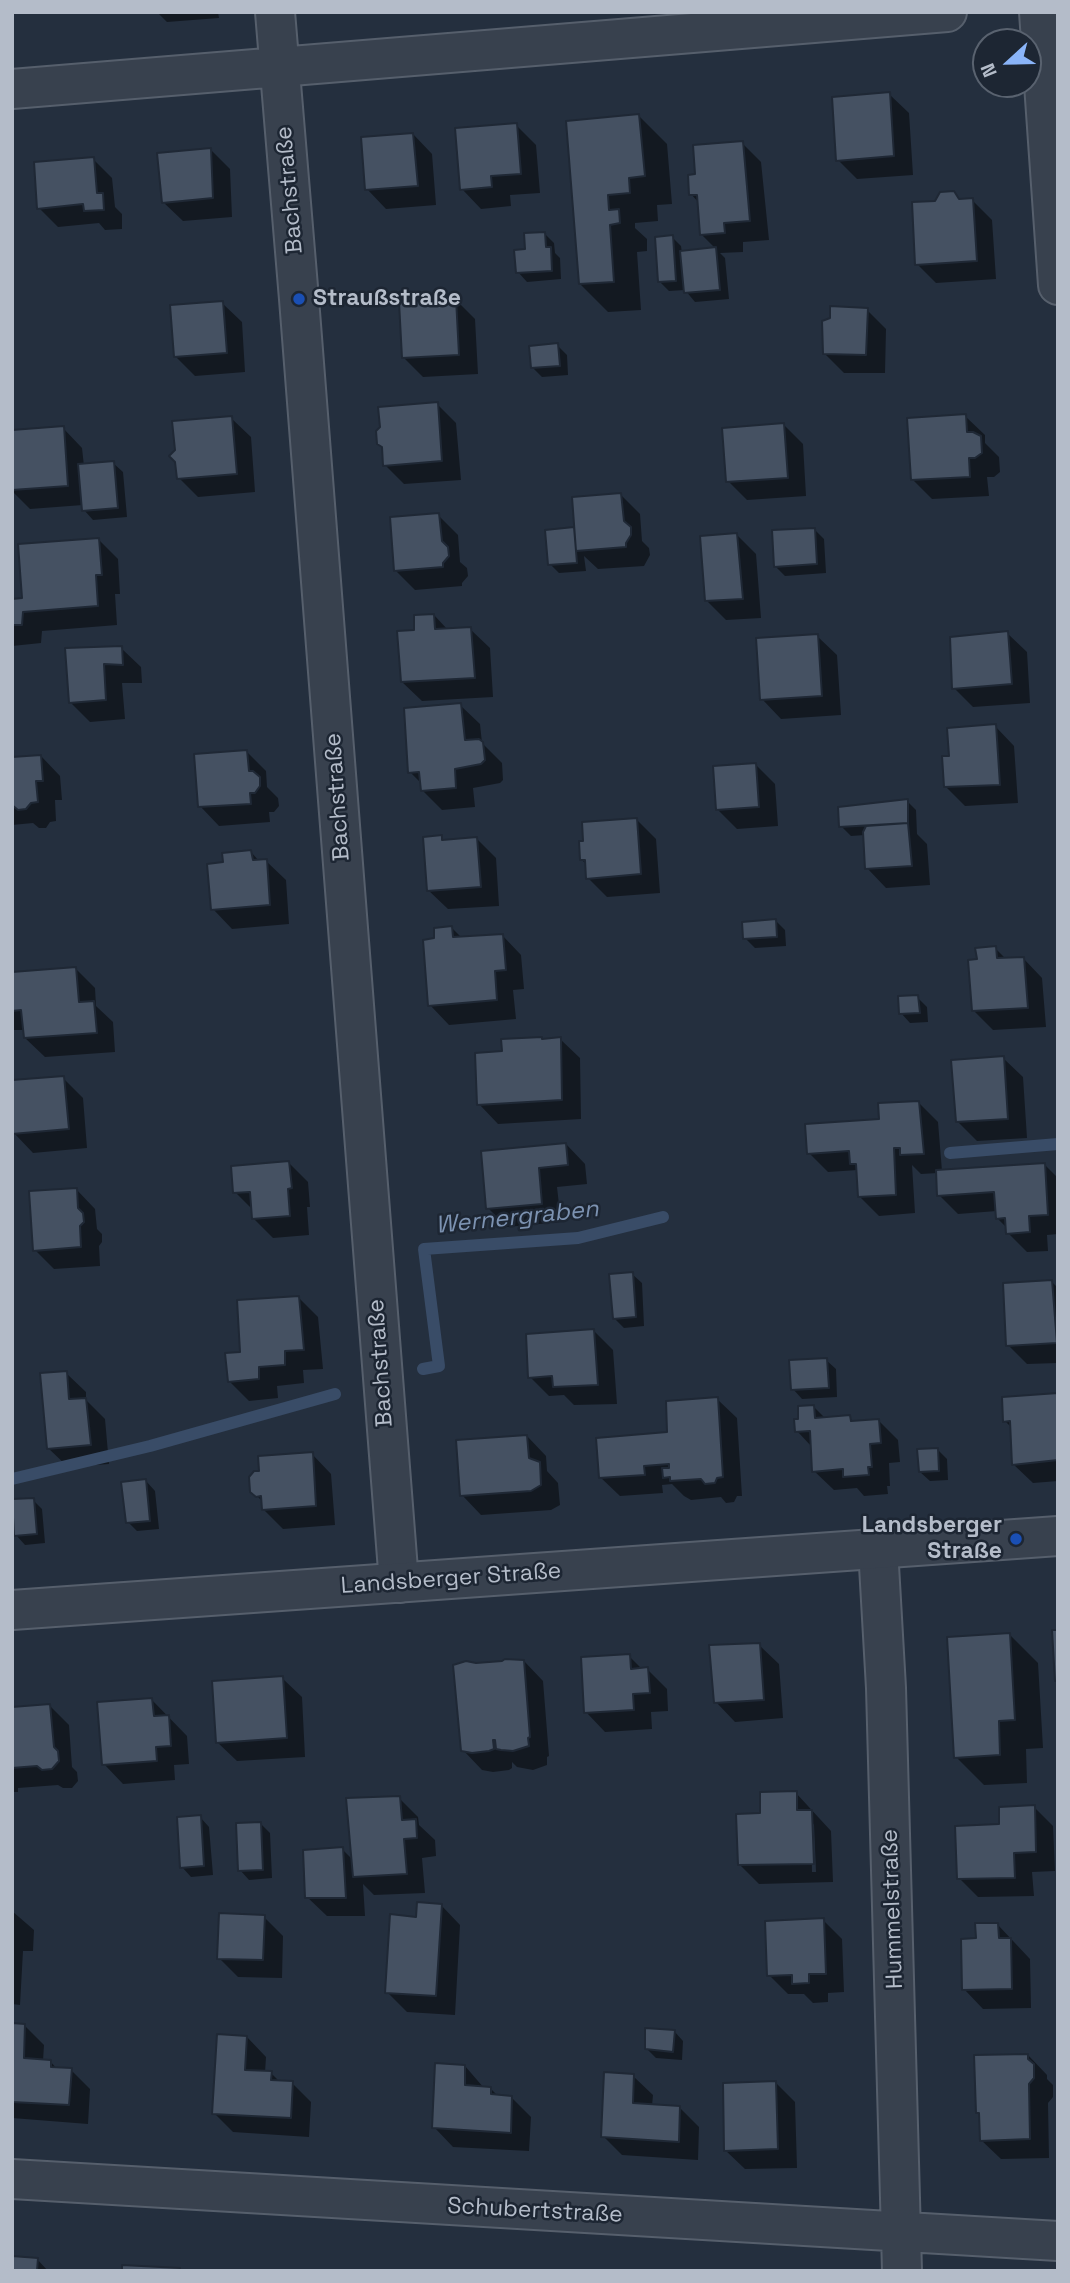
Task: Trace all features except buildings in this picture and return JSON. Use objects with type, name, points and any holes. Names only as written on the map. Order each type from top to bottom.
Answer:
[{"type":"street","name":"Bachstraße","points":[[275,12],[399,1583]]},
{"type":"street","points":[[12,89],[947,12]]},
{"type":"street","points":[[1039,12],[1058,285]]},
{"type":"street","name":"Landsberger Straße","points":[[12,1610],[1058,1536]]},
{"type":"street","name":"Hummelstraße","points":[[878,1548],[886,1688],[902,2271]]},
{"type":"street","name":"Schubertstraße","points":[[12,2179],[1058,2241]]},
{"type":"waterway","name":"Wernergraben","points":[[950,1153],[1058,1144]]},
{"type":"waterway","name":"Wernergraben","points":[[423,1369],[439,1366],[424,1249],[578,1238],[663,1217]]},
{"type":"waterway","name":"Wernergraben","points":[[12,1479],[150,1446],[335,1394]]},
{"type":"place","name":"Straußstraße","points":[[299,299]]},
{"type":"place","name":"Landsberger Straße","points":[[1016,1539]]}]
